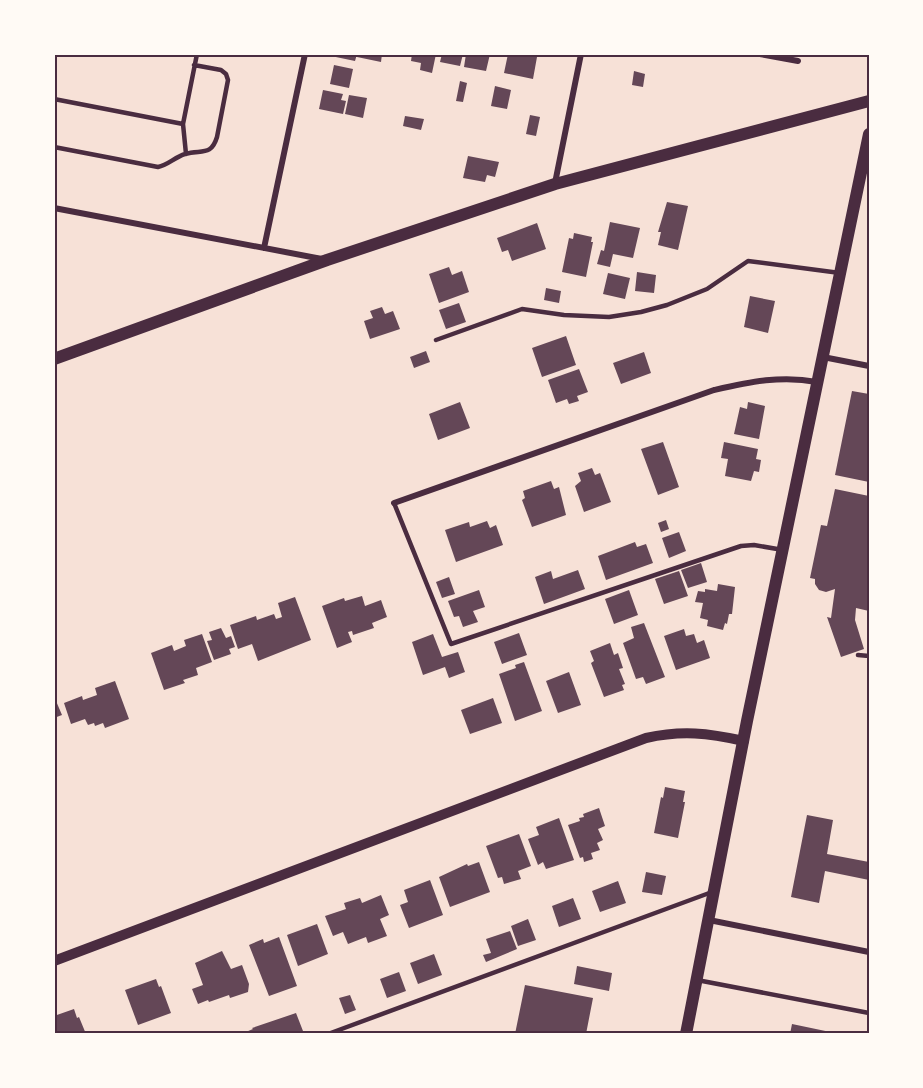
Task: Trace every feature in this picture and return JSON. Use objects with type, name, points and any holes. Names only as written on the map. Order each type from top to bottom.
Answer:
[{"type":"main road","points":[[54,359],[327,260],[555,184],[869,102]]},
{"type":"main road","points":[[686,1034],[869,134]]},
{"type":"street","points":[[264,248],[305,54]]},
{"type":"street","points":[[555,184],[581,54]]},
{"type":"street","points":[[760,54],[798,61]]},
{"type":"street","points":[[54,208],[327,260]]},
{"type":"street","points":[[823,357],[869,366]]},
{"type":"street","points":[[394,503],[714,390],[761,379],[797,378],[818,382]]},
{"type":"street","points":[[54,961],[646,738],[694,732],[744,741]]},
{"type":"street","points":[[709,920],[869,952]]},
{"type":"lane","points":[[186,154],[183,124],[197,54]]},
{"type":"lane","points":[[54,147],[158,167],[186,154],[207,151],[214,146],[228,80],[226,74],[221,70],[195,65]]},
{"type":"lane","points":[[54,99],[183,124]]},
{"type":"lane","points":[[436,340],[522,309],[564,315],[609,317],[641,312],[667,305],[707,289],[748,261],[840,273]]},
{"type":"lane","points":[[394,503],[451,644],[741,546],[754,545],[783,550]]},
{"type":"lane","points":[[858,655],[869,656]]},
{"type":"lane","points":[[328,1034],[714,891]]},
{"type":"lane","points":[[697,980],[869,1013]]},
{"type":"building","points":[[332,54],[357,54],[355,61],[331,56]]},
{"type":"building","points":[[358,54],[382,54],[381,62],[357,57]]},
{"type":"building","points":[[412,54],[436,54],[432,73],[420,70],[421,63],[411,61]]},
{"type":"building","points":[[442,54],[463,54],[460,66],[440,62]]},
{"type":"building","points":[[466,54],[490,54],[486,71],[464,67]]},
{"type":"building","points":[[508,54],[527,54],[537,57],[533,79],[504,73]]},
{"type":"building","points":[[334,65],[353,69],[349,88],[330,84]]},
{"type":"building","points":[[634,71],[645,74],[643,87],[632,85]]},
{"type":"building","points":[[460,81],[467,83],[463,102],[456,101]]},
{"type":"building","points":[[495,86],[511,90],[507,109],[491,106]]},
{"type":"building","points":[[323,90],[343,94],[341,100],[346,101],[343,114],[319,109]]},
{"type":"building","points":[[349,95],[367,98],[363,118],[345,114]]},
{"type":"building","points":[[530,115],[540,117],[536,136],[526,134]]},
{"type":"building","points":[[405,116],[424,119],[421,130],[403,126]]},
{"type":"building","points":[[468,156],[499,162],[495,177],[487,175],[485,182],[463,178]]},
{"type":"building","points":[[667,202],[688,206],[678,250],[658,245],[661,232],[658,232]]},
{"type":"building","points":[[610,222],[640,228],[633,258],[613,254],[610,267],[597,264],[601,250],[604,251]]},
{"type":"building","points":[[537,223],[546,249],[512,261],[508,250],[502,252],[497,238]]},
{"type":"building","points":[[574,233],[592,237],[586,277],[562,272],[569,238],[573,239]]},
{"type":"building","points":[[449,267],[452,275],[462,271],[469,292],[439,303],[429,274]]},
{"type":"building","points":[[637,272],[656,275],[654,293],[635,291]]},
{"type":"building","points":[[608,273],[630,278],[625,299],[603,294]]},
{"type":"building","points":[[546,288],[561,291],[559,303],[544,300]]},
{"type":"building","points":[[750,296],[775,301],[768,333],[744,327]]},
{"type":"building","points":[[459,303],[466,322],[446,329],[439,310]]},
{"type":"building","points":[[382,307],[385,314],[393,311],[400,329],[370,339],[364,321],[373,318],[370,311]]},
{"type":"building","points":[[566,336],[576,365],[542,377],[532,348]]},
{"type":"building","points":[[426,351],[430,362],[414,368],[410,357]]},
{"type":"building","points":[[644,352],[651,373],[621,384],[613,363]]},
{"type":"building","points":[[579,369],[588,392],[577,396],[579,401],[569,404],[567,399],[556,403],[548,380]]},
{"type":"building","points":[[852,391],[869,394],[869,482],[835,475]]},
{"type":"building","points":[[460,402],[470,428],[438,440],[429,414]]},
{"type":"building","points":[[748,402],[765,406],[759,439],[734,434],[740,407],[747,409]]},
{"type":"building","points":[[663,442],[679,487],[658,495],[641,449]]},
{"type":"building","points":[[724,442],[758,449],[756,459],[761,460],[759,472],[754,471],[751,481],[725,476],[728,459],[721,458]]},
{"type":"building","points":[[592,468],[595,475],[600,473],[611,502],[584,512],[575,486],[581,481],[578,473]]},
{"type":"building","points":[[551,481],[554,489],[559,487],[566,515],[532,527],[522,500],[525,498],[523,491]]},
{"type":"building","points":[[835,489],[869,496],[869,611],[856,608],[855,620],[864,649],[841,657],[827,617],[831,618],[835,589],[826,592],[819,590],[815,579],[810,578],[821,525],[827,526]]},
{"type":"building","points":[[666,520],[669,529],[661,532],[658,523]]},
{"type":"building","points":[[487,521],[490,528],[496,525],[503,545],[456,562],[445,530],[469,522],[470,527]]},
{"type":"building","points":[[679,532],[686,551],[669,558],[662,538]]},
{"type":"building","points":[[635,542],[637,547],[646,544],[653,563],[606,580],[598,556]]},
{"type":"building","points":[[701,563],[707,582],[688,588],[681,570]]},
{"type":"building","points":[[578,570],[585,589],[544,604],[535,577],[551,571],[553,579]]},
{"type":"building","points":[[679,571],[688,596],[664,604],[655,579]]},
{"type":"building","points":[[449,577],[455,594],[442,598],[436,582]]},
{"type":"building","points":[[718,584],[735,587],[732,614],[729,614],[723,630],[707,626],[708,620],[700,618],[703,603],[695,602],[698,591],[705,592],[705,589],[717,591]]},
{"type":"building","points":[[479,590],[485,607],[473,611],[478,622],[463,627],[459,616],[454,617],[448,601]]},
{"type":"building","points":[[629,590],[638,615],[614,624],[605,599]]},
{"type":"building","points":[[362,596],[365,606],[381,600],[387,617],[372,623],[374,628],[353,635],[352,631],[348,632],[352,642],[337,648],[322,606],[344,598],[345,601]]},
{"type":"building","points":[[295,597],[311,640],[258,661],[252,644],[238,649],[230,625],[256,616],[257,620],[274,614],[276,619],[282,617],[278,603]]},
{"type":"building","points":[[644,623],[665,677],[646,684],[643,677],[636,679],[623,643],[634,638],[631,627]]},
{"type":"building","points":[[221,628],[226,638],[231,636],[235,647],[229,649],[231,654],[214,660],[207,641],[212,640],[209,632]]},
{"type":"building","points":[[684,629],[686,636],[694,634],[697,643],[704,640],[710,658],[676,670],[664,636]]},
{"type":"building","points":[[519,633],[527,655],[502,664],[494,642]]},
{"type":"building","points":[[202,634],[212,662],[196,668],[198,675],[183,680],[185,683],[164,690],[151,653],[172,645],[174,651],[186,646],[184,640]]},
{"type":"building","points":[[433,634],[442,657],[458,652],[465,672],[449,678],[445,667],[423,675],[412,642]]},
{"type":"building","points":[[610,643],[614,655],[618,653],[623,668],[619,669],[625,684],[622,685],[624,690],[604,697],[591,663],[594,661],[590,651]]},
{"type":"building","points":[[524,662],[542,711],[515,721],[499,674],[516,668],[515,665]]},
{"type":"building","points":[[569,672],[581,705],[558,713],[546,681]]},
{"type":"building","points":[[115,681],[129,719],[105,728],[103,723],[95,726],[94,723],[88,725],[85,719],[71,724],[64,703],[82,696],[83,700],[97,695],[95,688]]},
{"type":"building","points":[[493,698],[502,723],[470,734],[461,710]]},
{"type":"building","points":[[54,701],[62,715],[54,718]]},
{"type":"building","points":[[665,787],[685,791],[678,838],[654,833]]},
{"type":"building","points":[[599,808],[605,826],[598,829],[603,840],[597,843],[600,850],[591,853],[593,859],[584,862],[583,857],[580,858],[568,825],[580,821],[579,818],[584,817],[583,814]]},
{"type":"building","points":[[807,815],[833,820],[827,854],[869,862],[869,880],[825,871],[819,903],[791,897]]},
{"type":"building","points":[[559,818],[574,860],[546,869],[543,862],[538,865],[528,839],[539,835],[536,827]]},
{"type":"building","points":[[519,834],[531,866],[518,871],[521,879],[504,884],[502,877],[498,878],[486,846]]},
{"type":"building","points":[[479,862],[490,892],[450,907],[439,877],[467,864],[468,866]]},
{"type":"building","points":[[646,872],[666,876],[662,895],[642,892]]},
{"type":"building","points":[[430,880],[443,915],[409,928],[400,905],[408,902],[404,890]]},
{"type":"building","points":[[618,881],[626,903],[600,912],[592,891]]},
{"type":"building","points":[[381,895],[389,915],[380,919],[387,936],[368,943],[366,937],[348,944],[343,932],[333,936],[325,916],[346,909],[344,903],[360,898],[362,903]]},
{"type":"building","points":[[573,898],[581,919],[559,927],[552,906]]},
{"type":"building","points":[[528,919],[536,940],[518,946],[511,926]]},
{"type":"building","points":[[317,924],[328,954],[298,966],[287,935]]},
{"type":"building","points":[[510,931],[517,949],[486,962],[483,955],[491,953],[486,939]]},
{"type":"building","points":[[279,937],[297,986],[269,996],[249,945],[263,939],[264,943]]},
{"type":"building","points":[[222,951],[231,969],[242,965],[249,984],[248,992],[198,1004],[192,989],[203,985],[195,963]]},
{"type":"building","points":[[434,954],[442,975],[418,984],[410,963]]},
{"type":"building","points":[[577,966],[612,973],[609,991],[574,984]]},
{"type":"building","points":[[399,972],[406,991],[387,998],[380,979]]},
{"type":"building","points":[[156,979],[171,1013],[138,1025],[125,990]]},
{"type":"building","points":[[525,985],[593,998],[586,1034],[515,1034]]},
{"type":"building","points":[[350,995],[356,1010],[345,1014],[339,998]]},
{"type":"building","points":[[74,1009],[86,1034],[54,1034],[54,1016]]},
{"type":"building","points":[[296,1013],[303,1031],[295,1034],[241,1034],[252,1028]]},
{"type":"building","points":[[792,1024],[835,1033],[835,1034],[790,1034]]}]
